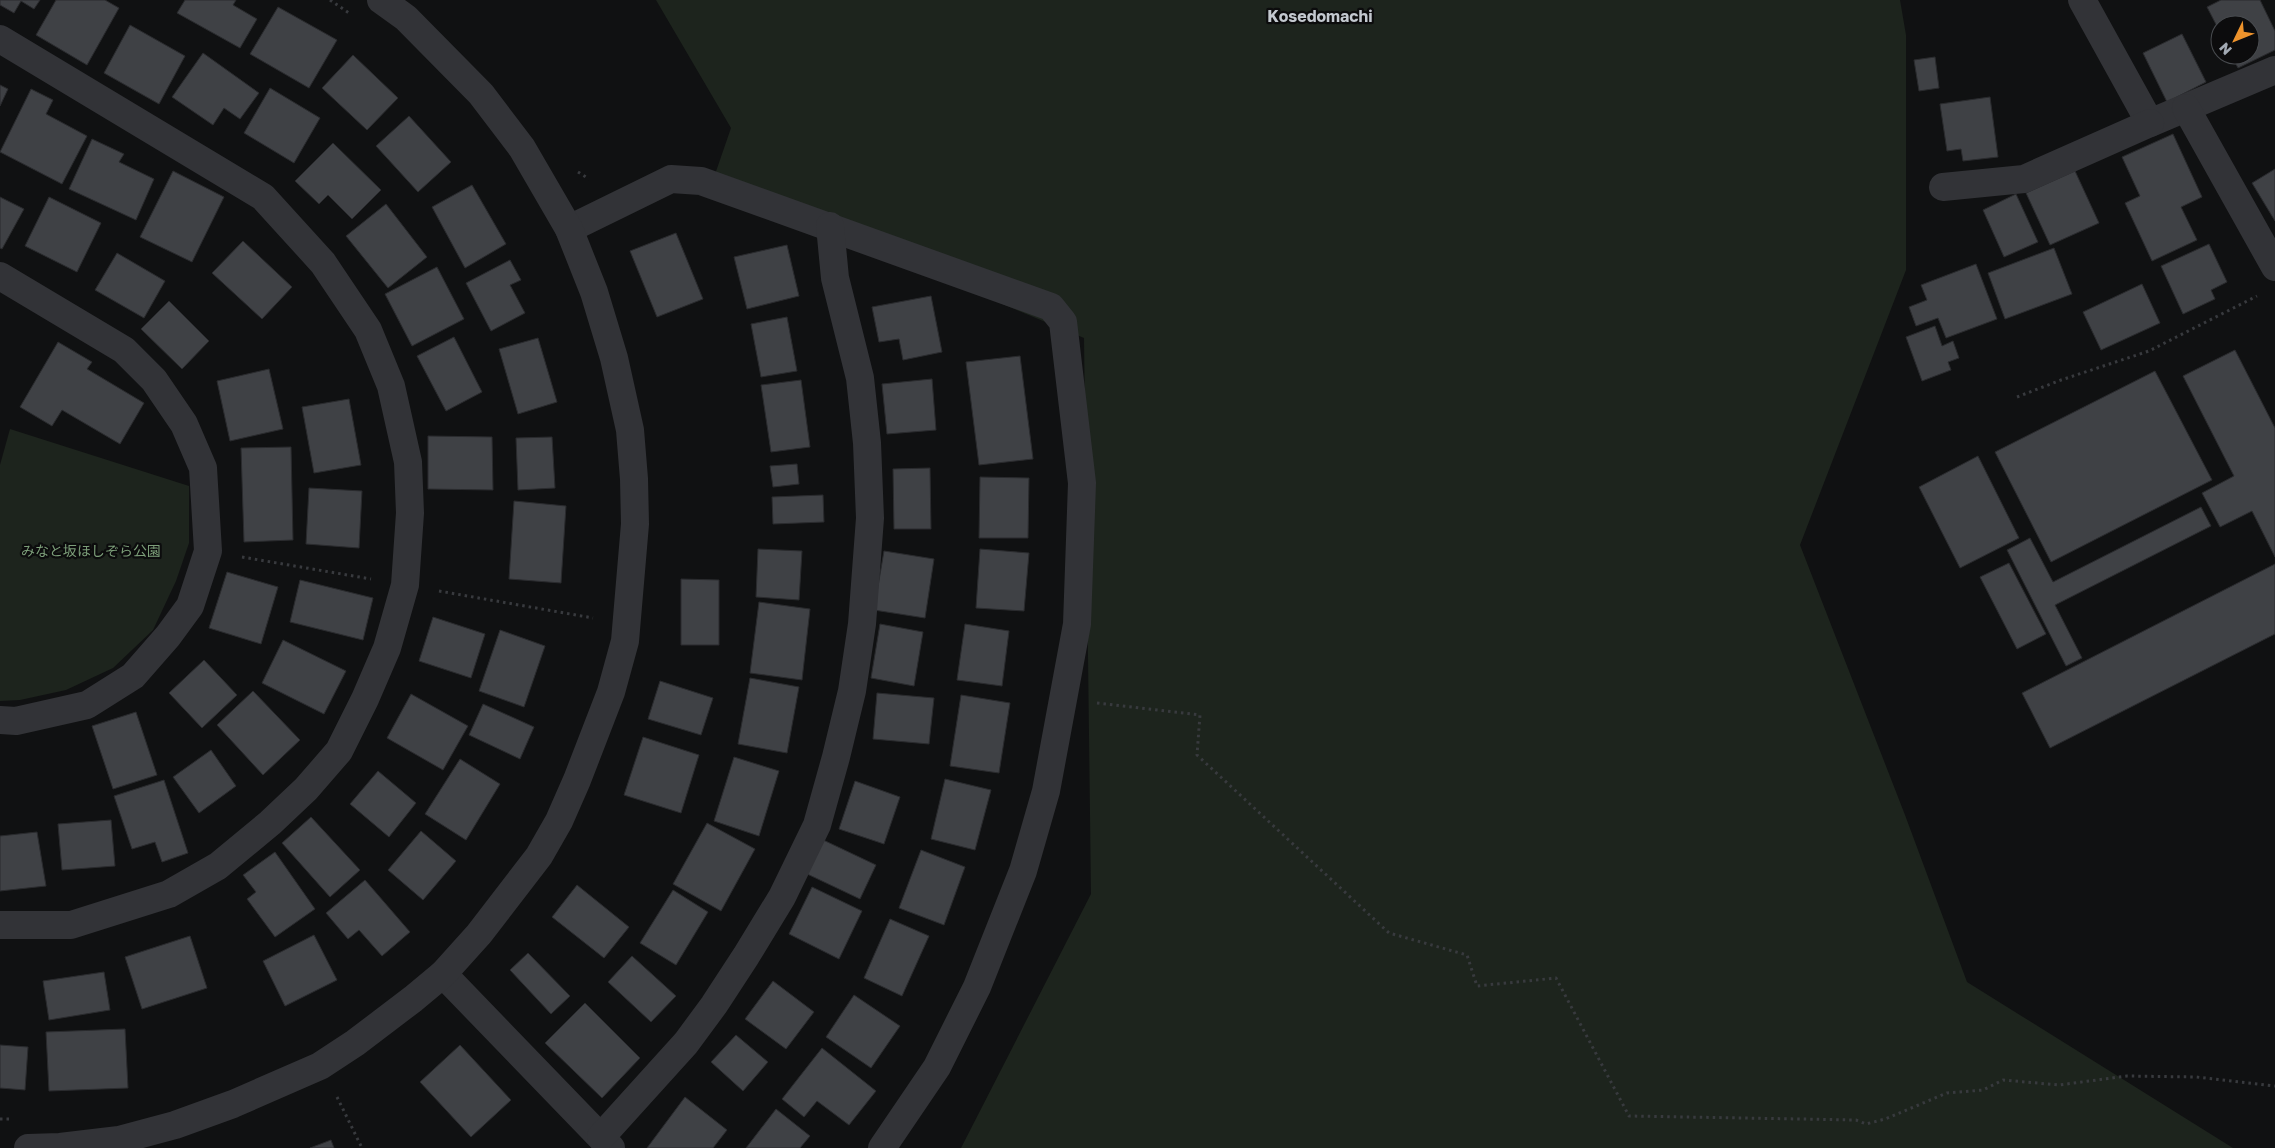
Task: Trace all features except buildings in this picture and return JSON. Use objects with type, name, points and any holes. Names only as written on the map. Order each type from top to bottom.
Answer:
[{"type":"street","points":[[28,1148],[60,1147],[119,1140],[175,1125],[273,1087],[320,1066],[355,1043],[443,974],[511,894],[539,856],[559,821],[598,730],[625,641],[635,524],[630,430],[614,358],[594,292],[569,229],[522,148],[481,94],[406,18],[381,0]]},
{"type":"street","points":[[2082,0],[2150,124]]},
{"type":"street","points":[[0,39],[263,196],[323,263],[368,330],[391,386],[408,462],[410,513],[404,585],[387,648],[365,699],[339,751],[306,789],[270,823],[218,866],[169,894],[71,925],[0,925]]},
{"type":"street","points":[[1943,186],[2024,179],[2275,70]]},
{"type":"street","points":[[2186,108],[2275,267]]},
{"type":"street","points":[[569,229],[671,179],[701,181],[1050,307],[1063,322],[1082,483],[1077,624],[1046,790],[1023,871],[977,987],[937,1067],[882,1148]]},
{"type":"street","points":[[443,974],[606,1143],[714,1005],[782,897],[817,825],[852,691],[862,624],[870,518],[867,443],[860,378],[836,278],[830,226]]},
{"type":"street","points":[[0,276],[124,350],[154,380],[184,424],[203,468],[208,551],[190,606],[168,636],[133,676],[87,705],[16,721],[0,720]]},
{"type":"path","points":[[330,0],[357,19]]},
{"type":"path","points":[[2017,397],[2149,350],[2258,295]]},
{"type":"path","points":[[1064,699],[1200,715],[1197,755],[1389,933],[1468,955],[1477,986],[1556,978],[1629,1116],[1856,1120],[1866,1124],[1885,1119],[1947,1093],[1983,1090],[2003,1080],[2059,1085],[2127,1076],[2196,1077],[2275,1086]]},
{"type":"path","points":[[334,1092],[362,1148]]},
{"type":"path","points":[[0,1119],[11,1119]]},
{"type":"green space","points":[[656,0],[1900,0],[1906,35],[1906,270],[1800,545],[1905,815],[1967,982],[2233,1148],[961,1148],[1091,894],[1084,338],[712,183],[731,128]]},
{"type":"green space","name":"みなと坂ほしぞら公園","points":[[10,429],[189,486],[189,543],[176,581],[153,630],[113,668],[66,690],[20,700],[0,701],[0,465]]},
{"type":"district","name":"Kosedomachi","points":[[1320,16]]}]
